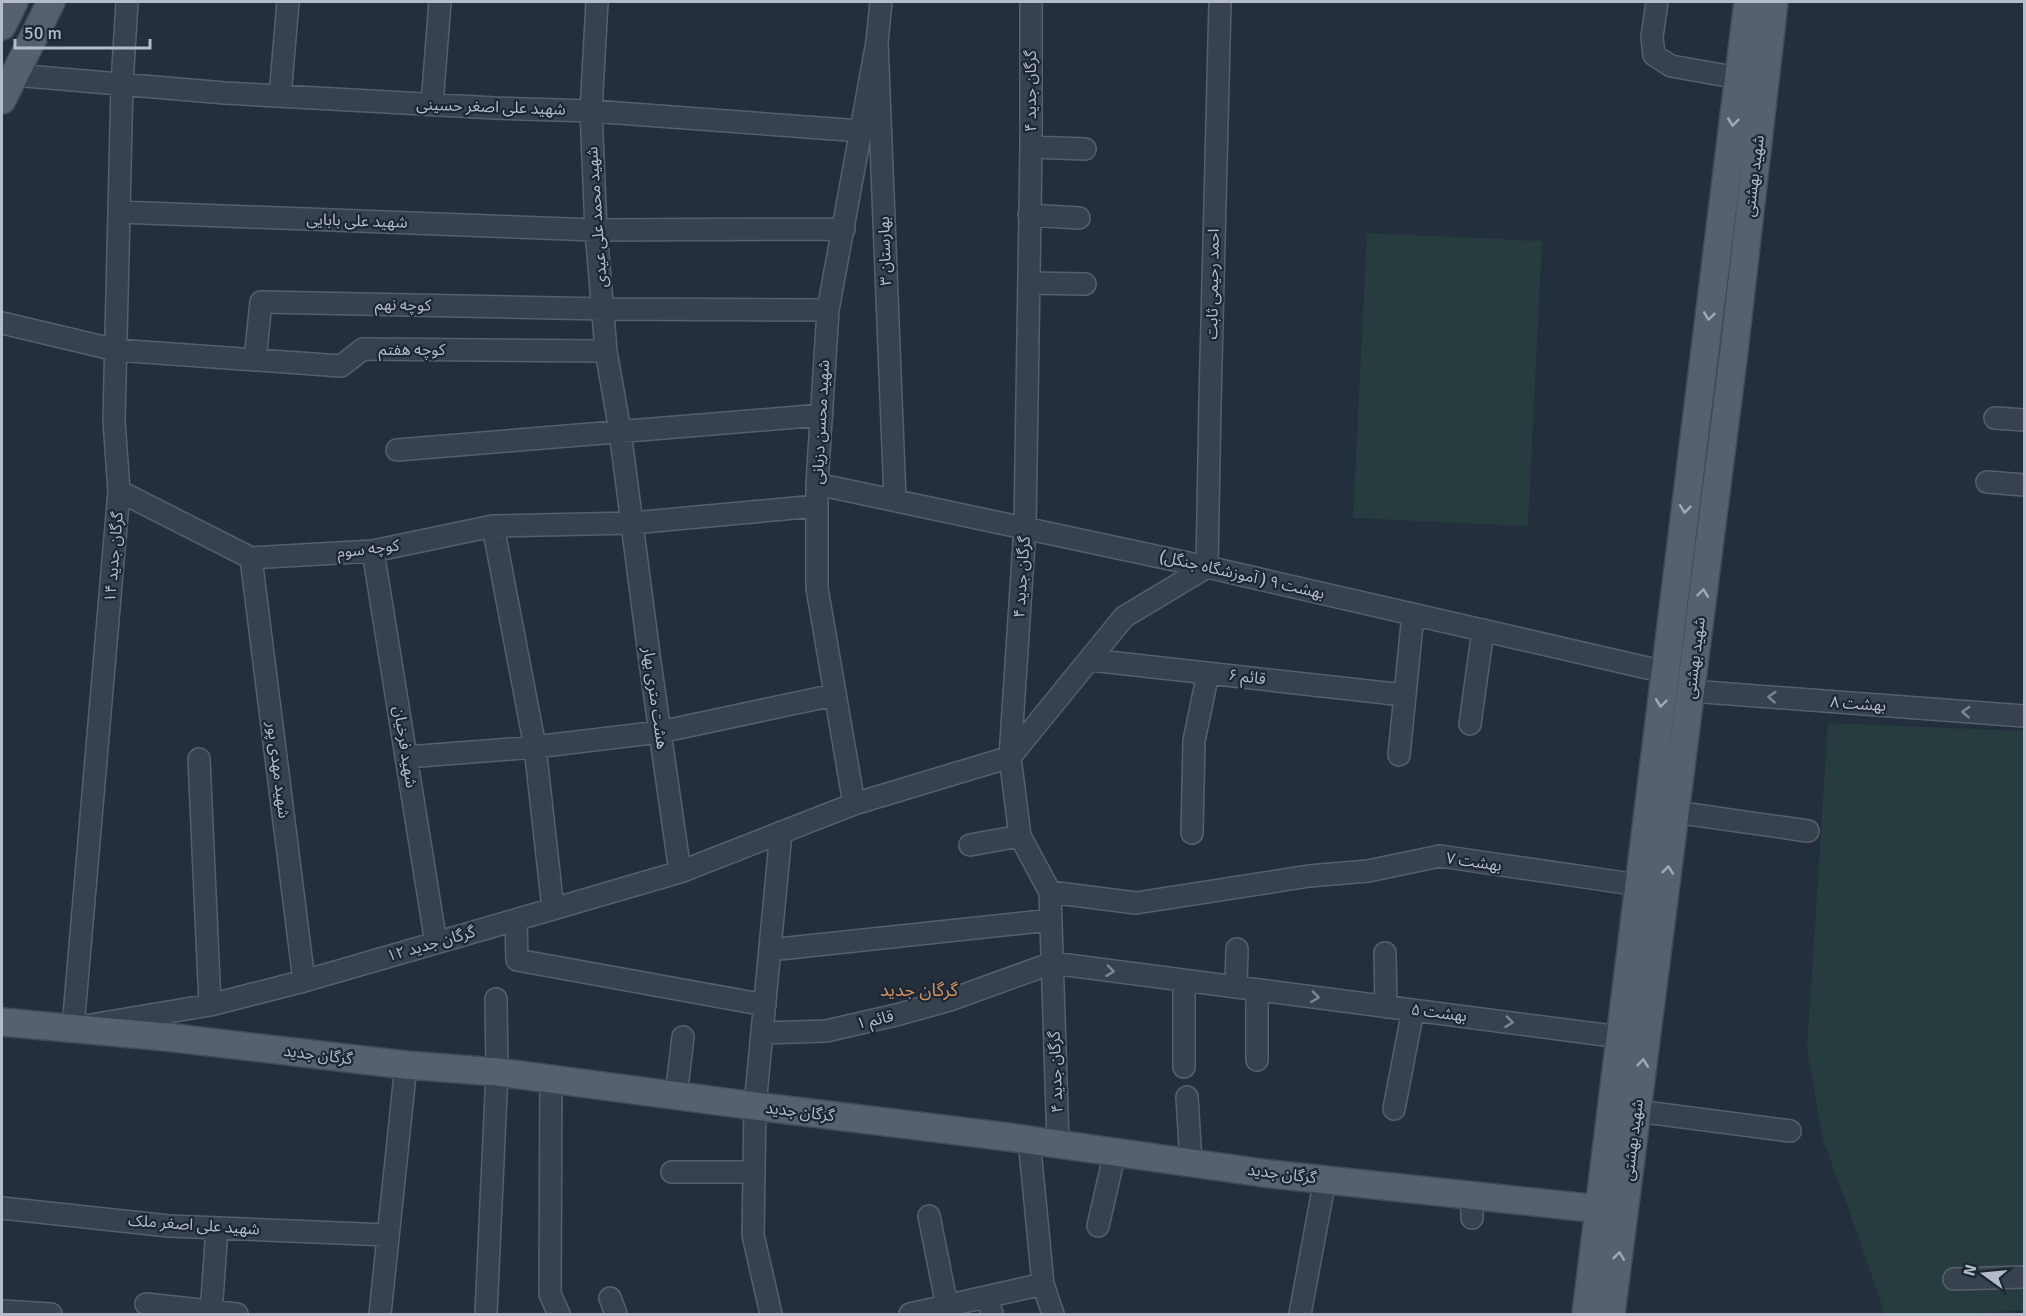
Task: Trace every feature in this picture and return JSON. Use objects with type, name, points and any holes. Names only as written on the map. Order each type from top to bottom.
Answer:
[{"type":"main road","points":[[2,26],[14,2]]},
{"type":"main road","points":[[2,100],[51,2]]},
{"type":"main road","name":"شهید بهشتی","points":[[1586,1314],[1748,2]]},
{"type":"main road","name":"شهید بهشتی","points":[[1611,1314],[1744,268],[1774,2]]},
{"type":"main road","points":[[1715,267],[1744,268]]},
{"type":"main road","name":"گرگان جدید","points":[[2,1022],[166,1037],[406,1065],[497,1072],[1325,1179],[1472,1207],[1599,1209]]},
{"type":"street","name":"گرگان جدید ۱۴","points":[[73,1028],[119,491],[114,421],[122,84],[127,2]]},
{"type":"street","points":[[280,96],[288,2]]},
{"type":"street","points":[[432,104],[440,2]]},
{"type":"street","name":"شهید محمد علی عیدی","points":[[597,2],[591,111],[596,230],[606,351],[620,430]]},
{"type":"street","name":"بهارستان ۳","points":[[881,2],[877,42],[895,500]]},
{"type":"street","name":"گرگان جدید ۴","points":[[1030,2],[1031,147],[1025,527],[1010,757],[1020,836],[1050,892],[1058,1144]]},
{"type":"street","name":"احمد رحیمی ثابت","points":[[1207,567],[1220,2]]},
{"type":"street","points":[[1657,2],[1652,37],[1654,55],[1671,66],[1739,78]]},
{"type":"street","name":"شهید محسن دزیانی","points":[[854,804],[817,588],[817,484],[828,310],[877,42]]},
{"type":"street","name":"شهید علی اصغر حسینی","points":[[14,75],[280,96],[591,111],[861,131]]},
{"type":"street","points":[[1031,147],[1085,149]]},
{"type":"street","name":"شهید علی بابایی","points":[[119,212],[596,230],[844,229]]},
{"type":"street","points":[[1029,215],[1079,218]]},
{"type":"street","points":[[1029,283],[1085,284]]},
{"type":"street","name":"کوچه نهم","points":[[255,360],[261,302],[604,309]]},
{"type":"street","points":[[604,309],[828,310]]},
{"type":"street","name":"کوچه هفتم","points":[[2,323],[116,350],[341,366],[363,350],[606,351]]},
{"type":"street","points":[[397,450],[822,415]]},
{"type":"street","points":[[1995,418],[2025,420]]},
{"type":"street","name":"هشت متری بهار","points":[[620,430],[680,872]]},
{"type":"street","points":[[1987,482],[2025,485]]},
{"type":"street","name":"بهشت ۹ ( آموزشگاه جنگل)","points":[[817,484],[1207,567],[1665,672]]},
{"type":"street","points":[[119,491],[251,558]]},
{"type":"street","name":"کوچه سوم","points":[[251,558],[373,550],[493,526],[632,523],[817,506]]},
{"type":"street","points":[[493,526],[535,747],[553,909]]},
{"type":"street","name":"شهید فرخیان","points":[[373,550],[436,943]]},
{"type":"street","name":"شهید مهدی پور","points":[[251,558],[304,981]]},
{"type":"street","points":[[1010,757],[1124,617],[1207,567]]},
{"type":"street","points":[[1399,755],[1413,614]]},
{"type":"street","points":[[1470,724],[1483,630]]},
{"type":"street","name":"قائم ۶","points":[[1090,660],[1404,695]]},
{"type":"street","points":[[1192,833],[1194,741],[1208,673]]},
{"type":"street","name":"۸ بهشت","points":[[1691,691],[2025,716]]},
{"type":"street","points":[[407,757],[535,747],[660,732],[834,695]]},
{"type":"street","name":"گرگان جدید ۱۲","points":[[73,1028],[210,1005],[304,981],[516,920],[680,872],[854,804],[1010,757]]},
{"type":"street","points":[[199,759],[210,1005]]},
{"type":"street","points":[[1675,812],[1808,831]]},
{"type":"street","points":[[771,1314],[753,1235],[753,1172],[755,1106],[781,832]]},
{"type":"street","points":[[970,845],[1020,836]]},
{"type":"street","name":"بهشت ۷","points":[[1050,892],[1136,903],[1309,876],[1368,871],[1440,856],[1639,885]]},
{"type":"street","points":[[516,920],[517,960],[765,1005]]},
{"type":"street","points":[[770,951],[1051,920]]},
{"type":"street","points":[[1236,987],[1237,949]]},
{"type":"street","points":[[1385,953],[1386,1007]]},
{"type":"street","name":"بهشت ۵","points":[[1052,963],[1620,1037]]},
{"type":"street","name":"۱ قائم","points":[[762,1034],[826,1031],[896,1015],[950,1000],[1052,963]]},
{"type":"street","points":[[1184,981],[1184,1067]]},
{"type":"street","points":[[1257,990],[1257,1060]]},
{"type":"street","points":[[486,1314],[497,1072],[496,999]]},
{"type":"street","points":[[1394,1109],[1413,1010]]},
{"type":"street","points":[[676,1096],[683,1037]]},
{"type":"street","points":[[380,1314],[406,1065]]},
{"type":"street","points":[[551,1079],[550,1294],[559,1314]]},
{"type":"street","points":[[1187,1097],[1191,1162]]},
{"type":"street","points":[[1637,1111],[1790,1131]]},
{"type":"street","points":[[1029,1139],[1043,1284],[1053,1314]]},
{"type":"street","points":[[1098,1226],[1115,1152]]},
{"type":"street","points":[[672,1172],[753,1172]]},
{"type":"street","points":[[1300,1314],[1325,1179]]},
{"type":"street","name":"شهید علی اصغر ملک","points":[[2,1208],[169,1226],[388,1235]]},
{"type":"street","points":[[929,1216],[947,1306]]},
{"type":"street","points":[[211,1313],[217,1228]]},
{"type":"street","points":[[1954,1280],[2025,1277]]},
{"type":"street","points":[[910,1314],[947,1306],[990,1306],[1043,1284]]},
{"type":"street","points":[[146,1304],[211,1313],[237,1314]]},
{"type":"street","points":[[2,1311],[51,1314]]},
{"type":"green space","points":[[1367,233],[1542,241],[1528,526],[1353,518]]},
{"type":"green space","points":[[1828,723],[2024,731],[2024,1310],[1966,1314],[1885,1314],[1823,1140],[1807,1049]]},
{"type":"district","name":"گرگان جدید","points":[[919,990]]}]
